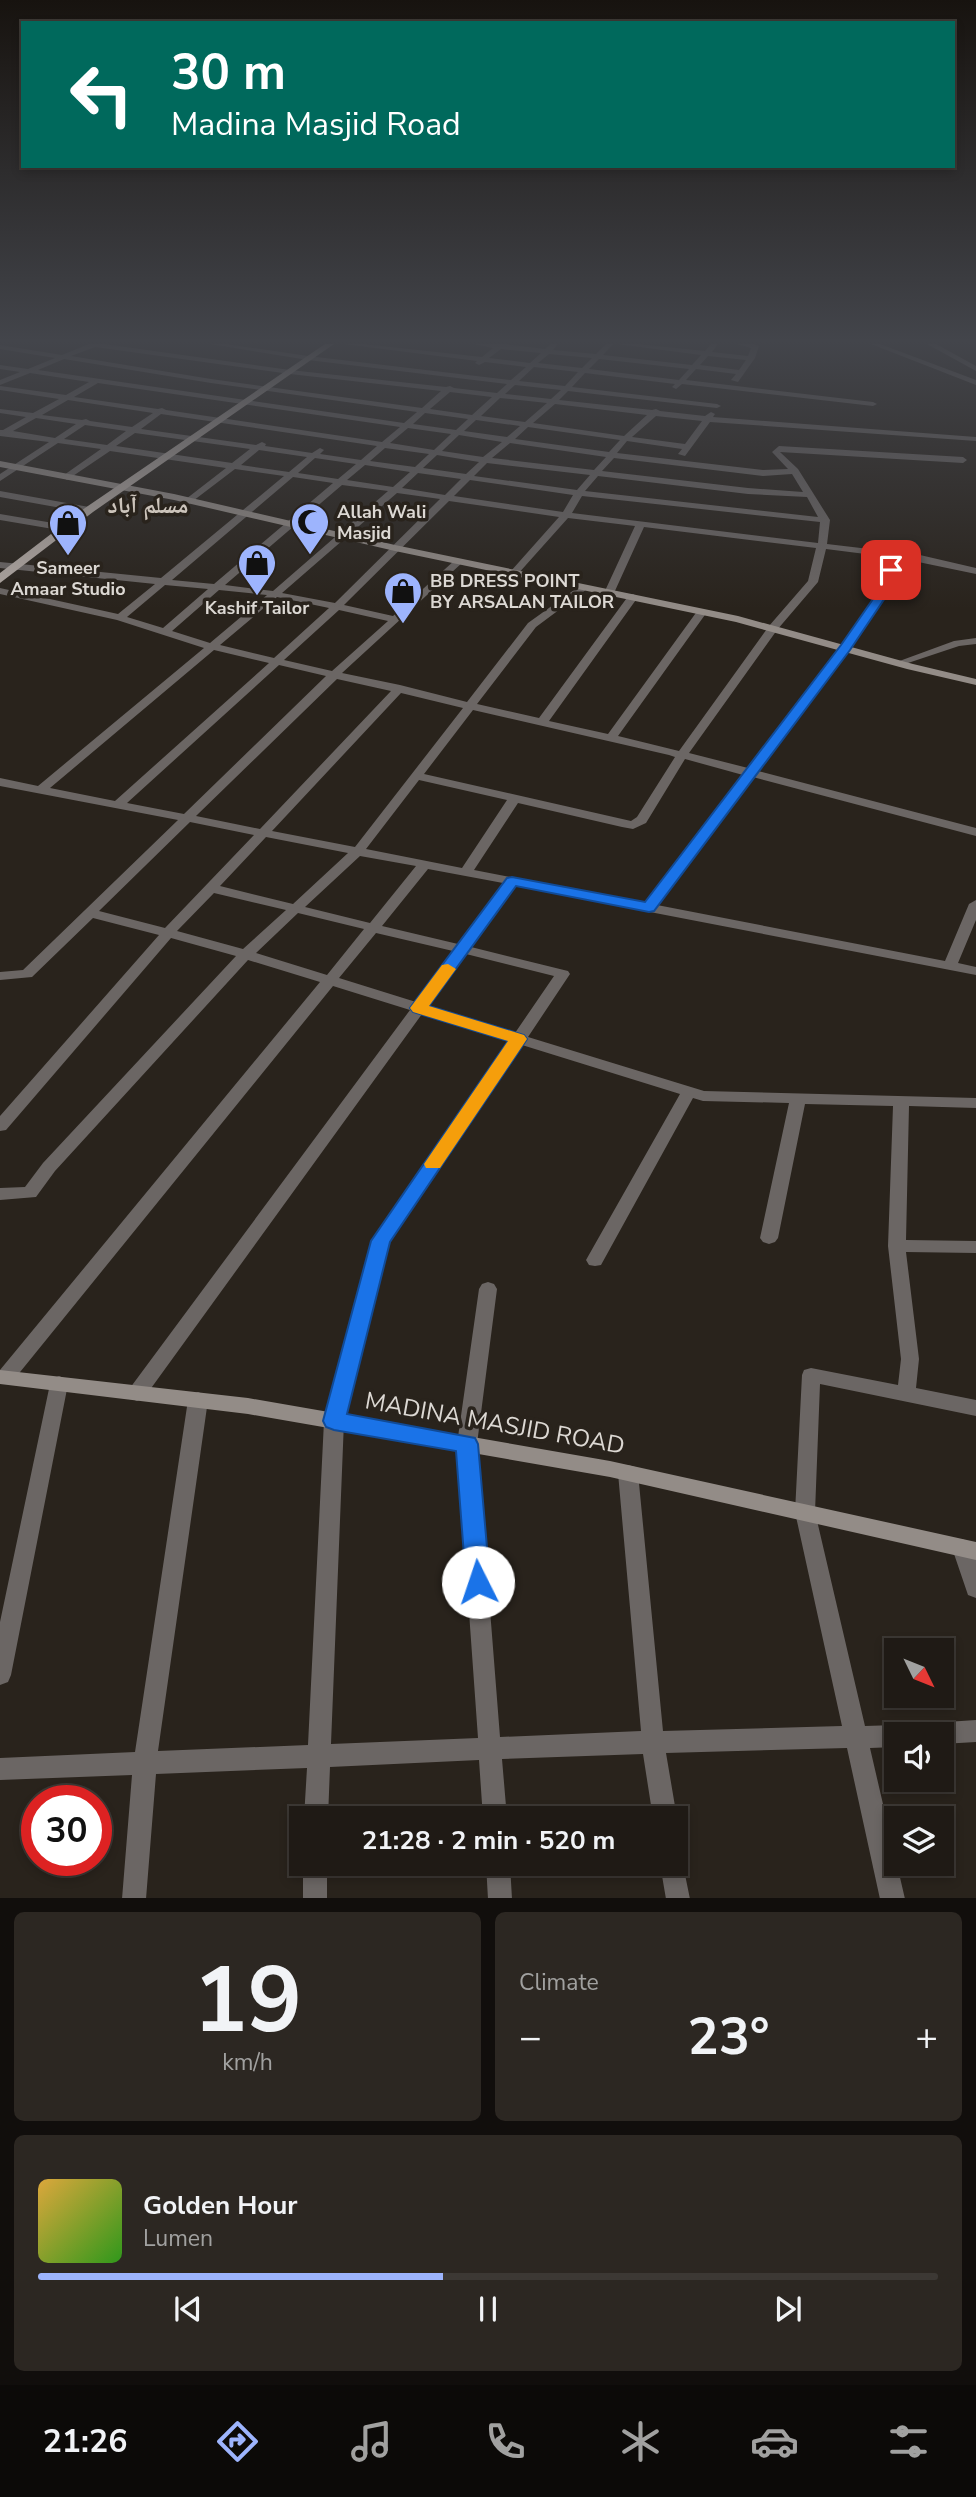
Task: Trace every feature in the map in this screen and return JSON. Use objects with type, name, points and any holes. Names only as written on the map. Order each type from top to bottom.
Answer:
[{"type":"main road","points":[[0,579],[89,510],[201,433]]},
{"type":"main road","points":[[0,464],[189,500],[458,562],[702,612],[976,682]]},
{"type":"main road","name":"MADINA MASJID ROAD","points":[[2,1377],[198,1400],[467,1444],[628,1473],[969,1549]]},
{"type":"street","points":[[2,433],[396,488],[566,515],[895,554],[976,571]]},
{"type":"street","points":[[0,478],[68,433]]},
{"type":"street","points":[[67,477],[130,433]]},
{"type":"street","points":[[156,433],[579,493],[825,520]]},
{"type":"street","points":[[189,500],[278,433]]},
{"type":"street","points":[[120,618],[342,433]]},
{"type":"street","points":[[358,433],[384,444],[485,460],[663,482],[810,495]]},
{"type":"street","points":[[164,632],[397,433]]},
{"type":"street","points":[[454,433],[675,464],[763,473],[796,471]]},
{"type":"street","points":[[40,790],[344,536],[457,433]]},
{"type":"street","points":[[117,805],[278,662],[443,504],[446,497],[517,433]]},
{"type":"street","points":[[580,433],[687,447]]},
{"type":"street","points":[[514,573],[566,515],[579,493],[632,433]]},
{"type":"street","points":[[609,593],[649,500],[697,433]]},
{"type":"street","points":[[890,433],[976,439]]},
{"type":"street","points":[[418,776],[633,825],[642,820],[682,755],[773,628],[813,582],[825,520],[796,471],[776,452],[779,448],[963,460]]},
{"type":"street","points":[[0,494],[89,510]]},
{"type":"street","points":[[0,517],[65,528]]},
{"type":"street","points":[[649,908],[846,647],[887,586],[895,554]]},
{"type":"street","points":[[0,976],[27,974],[334,675],[458,562]]},
{"type":"street","points":[[0,565],[274,594],[395,619]]},
{"type":"street","points":[[0,1194],[30,1192],[49,1167],[246,954],[359,850],[531,625],[584,587]]},
{"type":"street","points":[[0,591],[120,618],[213,647],[682,755],[976,832]]},
{"type":"street","points":[[543,721],[632,597]]},
{"type":"street","points":[[611,738],[702,612]]},
{"type":"street","points":[[899,663],[958,643],[976,641]]},
{"type":"street","points":[[0,1126],[168,933],[400,688]]},
{"type":"street","points":[[0,782],[976,971]]},
{"type":"street","points":[[466,872],[516,799]]},
{"type":"street","points":[[2,1377],[425,864]]},
{"type":"street","points":[[137,1393],[512,881]]},
{"type":"street","points":[[211,888],[563,974],[380,1241],[334,1421],[316,1806]]},
{"type":"street","points":[[950,965],[976,904]]},
{"type":"street","points":[[90,913],[246,954],[703,1096],[976,1103]]},
{"type":"street","points":[[595,1260],[689,1092]]},
{"type":"street","points":[[769,1238],[798,1099]]},
{"type":"street","points":[[901,1101],[897,1246],[910,1359],[906,1394]]},
{"type":"street","points":[[897,1246],[976,1247]]},
{"type":"street","points":[[488,1289],[467,1444],[494,1806]]},
{"type":"street","points":[[893,1898],[805,1512],[811,1375],[976,1408]]},
{"type":"street","points":[[0,1675],[59,1384]]},
{"type":"street","points":[[134,1898],[145,1763],[198,1400]]},
{"type":"street","points":[[628,1473],[653,1742],[663,1806]]},
{"type":"street","points":[[969,1549],[976,1588]]},
{"type":"street","points":[[954,1732],[976,1731]]},
{"type":"street","points":[[0,1769],[653,1742],[884,1737]]},
{"type":"street","points":[[315,1876],[315,1898]]},
{"type":"street","points":[[499,1876],[500,1898]]},
{"type":"street","points":[[674,1876],[678,1898]]},
{"type":"slow traffic","points":[[433,1164],[518,1039],[419,1008],[448,969]]},
{"type":"place","name":"Allah Wali Masjid","points":[[310,556]]},
{"type":"place","name":"Sameer Amaar Studio","points":[[68,557]]},
{"type":"place","name":"Kashif Tailor","points":[[257,597]]},
{"type":"place","name":"BB DRESS POINT BY ARSALAN TAILOR","points":[[403,625]]},
{"type":"district","name":"مسلم آباد","points":[[148,505]]},
{"type":"route","points":[[478,1582],[467,1444],[334,1421],[380,1241],[518,1039],[419,1008],[512,881],[649,908],[846,647],[887,586],[891,570]]}]
